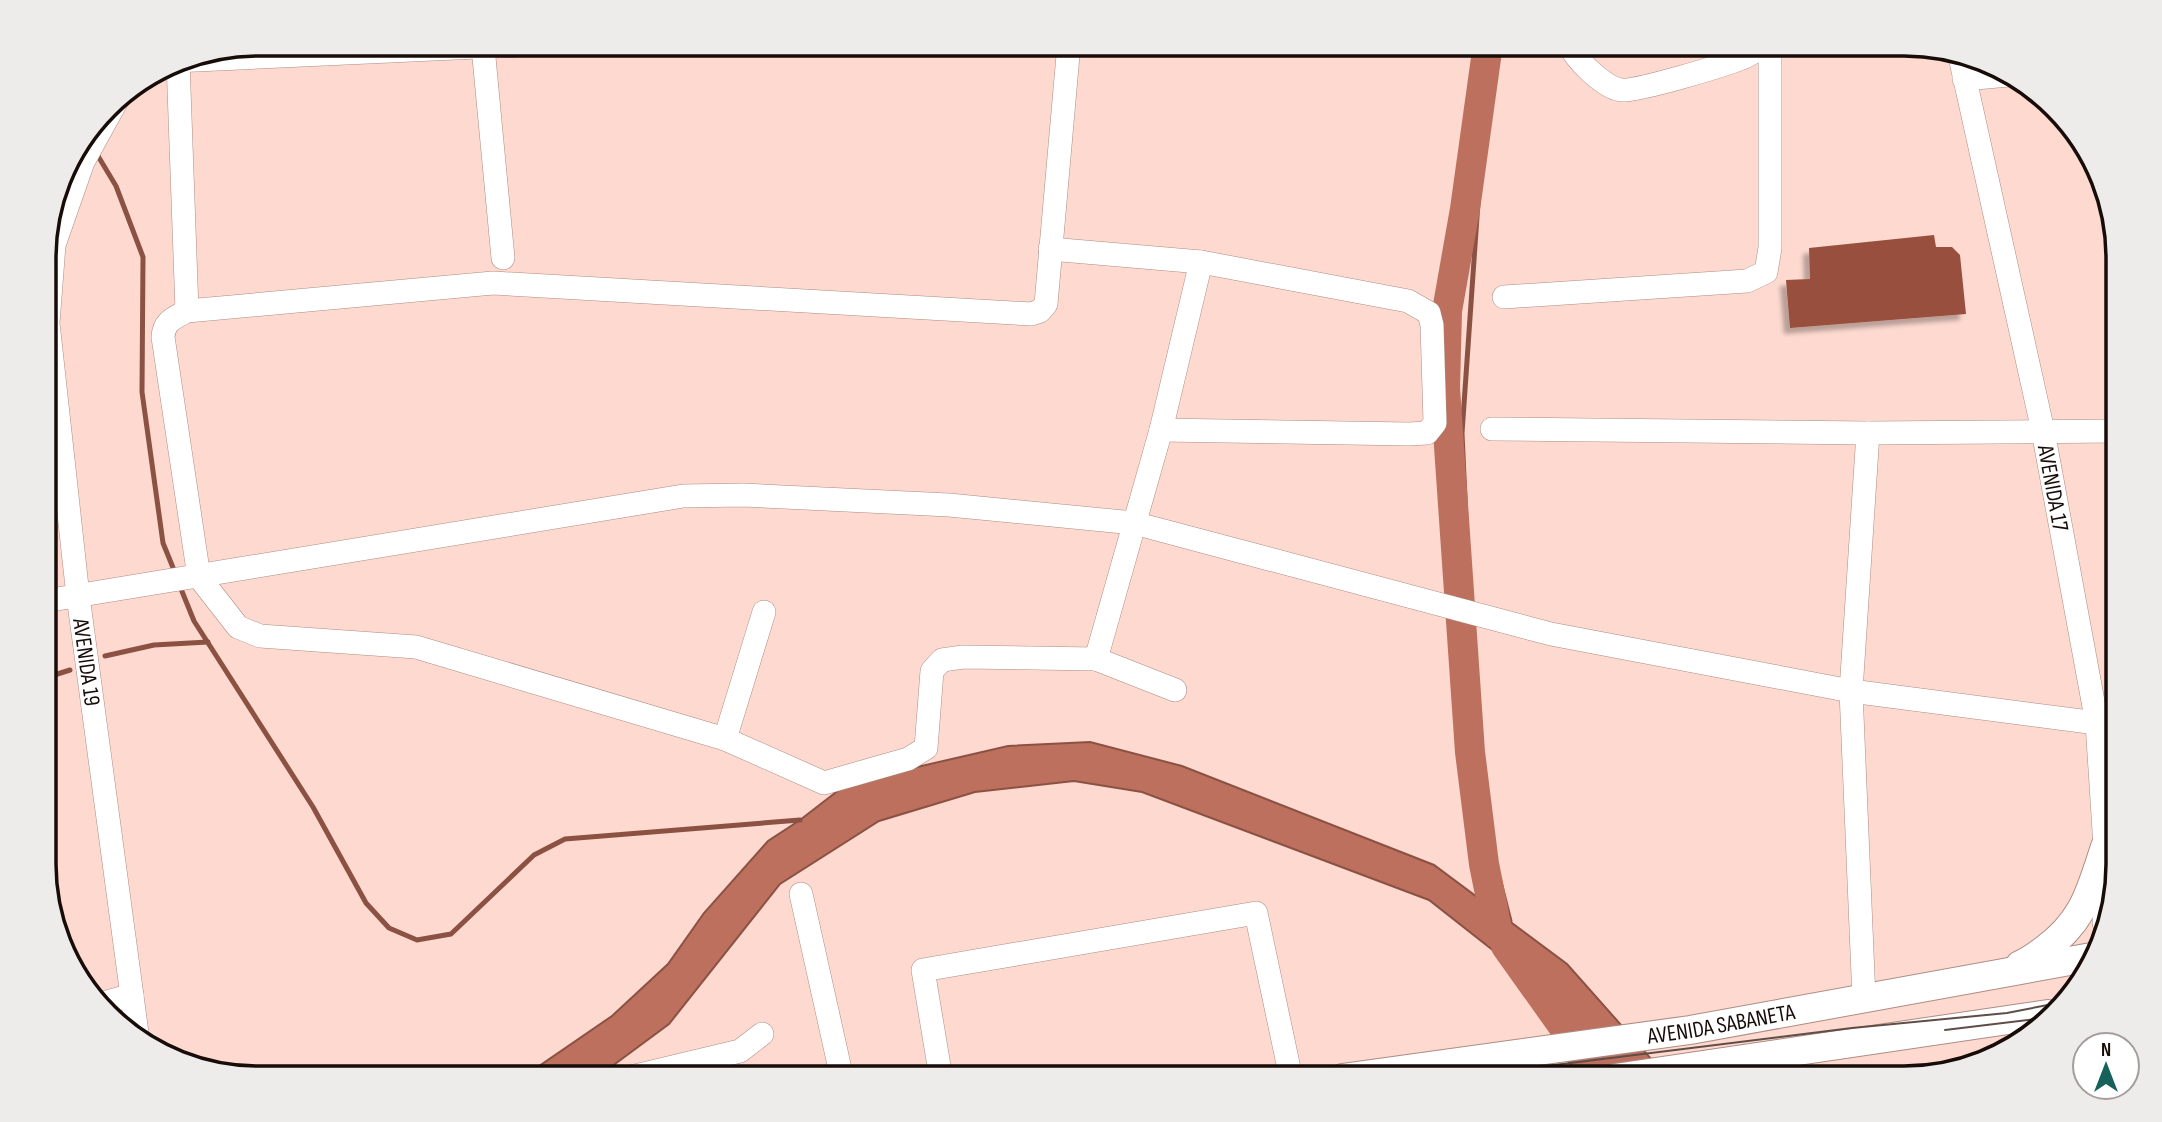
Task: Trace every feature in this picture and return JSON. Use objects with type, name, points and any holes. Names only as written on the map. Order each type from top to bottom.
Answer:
[{"type":"main road","points":[[1994,975],[2028,962],[2064,935],[2106,867]]},
{"type":"main road","name":"AVENIDA SABANETA","points":[[1484,1066],[1519,1052],[1689,1030],[2082,959]]},
{"type":"main road","name":"AVENIDA SABANETA","points":[[1693,1066],[2037,1016]]},
{"type":"street","points":[[228,59],[286,56]]},
{"type":"street","points":[[484,56],[503,258]]},
{"type":"street","points":[[1068,56],[1045,304],[1031,314],[493,283],[187,311],[169,321],[164,328],[163,337],[199,577],[238,627],[260,636],[416,647],[725,739],[824,783],[908,760],[926,748],[932,671],[942,660],[963,657],[1096,659],[1175,690]]},
{"type":"street","points":[[1574,56],[1607,85],[1622,90],[1642,87],[1747,56]]},
{"type":"street","points":[[1504,297],[1747,281],[1766,272],[1770,248],[1768,56]]},
{"type":"street","points":[[1962,68],[1980,71]]},
{"type":"street","name":"AVENIDA 17","points":[[1962,68],[2106,717]]},
{"type":"street","points":[[177,73],[187,311]]},
{"type":"street","name":"AVENIDA 19","points":[[58,233],[83,162],[100,132]]},
{"type":"street","points":[[1050,249],[1200,262],[1408,301],[1429,313],[1432,325],[1435,423],[1427,433],[1161,430]]},
{"type":"street","points":[[1096,659],[1161,430],[1200,262]]},
{"type":"street","name":"AVENIDA 19","points":[[56,411],[136,1024]]},
{"type":"street","points":[[1492,429],[1868,433],[2106,431]]},
{"type":"street","points":[[1864,999],[1851,691],[1868,433]]},
{"type":"street","points":[[56,599],[683,496],[743,495],[949,505],[1134,523],[1551,634],[1851,691],[2106,722]]},
{"type":"street","points":[[725,739],[764,612]]},
{"type":"street","points":[[801,894],[839,1066]]},
{"type":"street","points":[[939,1066],[923,970],[1256,913],[1288,1066]]},
{"type":"street","points":[[110,1001],[132,995]]},
{"type":"street","points":[[677,1066],[740,1051],[762,1034]]},
{"type":"shaded area","points":[[1090,742],[1182,766],[1434,865],[1567,964],[1657,1066],[1571,1066],[1555,1028],[1546,992],[1429,900],[1142,792],[1074,781],[975,792],[879,821],[780,884],[669,1024],[612,1066],[539,1066],[612,1016],[668,964],[704,913],[768,841],[848,783],[1008,746]]},
{"type":"building","points":[[1934,235],[1936,247],[1952,247],[1960,255],[1966,314],[1790,328],[1786,280],[1810,279],[1809,248]]},
{"type":"waterway","points":[[1486,56],[1465,209],[1447,311],[1445,388],[1470,752],[1484,864],[1498,934]]},
{"type":"waterway","points":[[1470,607],[1462,433],[1488,56]]},
{"type":"waterway","points":[[95,151],[116,186],[143,257],[142,392],[163,543],[176,575]]},
{"type":"waterway","points":[[179,584],[194,621],[313,807],[366,903],[389,928],[417,940],[451,934],[534,855],[565,839],[800,820]]},
{"type":"waterway","points":[[1470,620],[1486,827],[1510,921]]},
{"type":"waterway","points":[[105,656],[154,645],[208,642]]},
{"type":"waterway","points":[[56,674],[70,670]]},
{"type":"waterway","points":[[1506,946],[1573,1040]]},
{"type":"tram line","points":[[1546,1066],[1852,1028],[2007,1013],[2048,1005]]},
{"type":"tram line","points":[[1945,1030],[2033,1019]]}]
